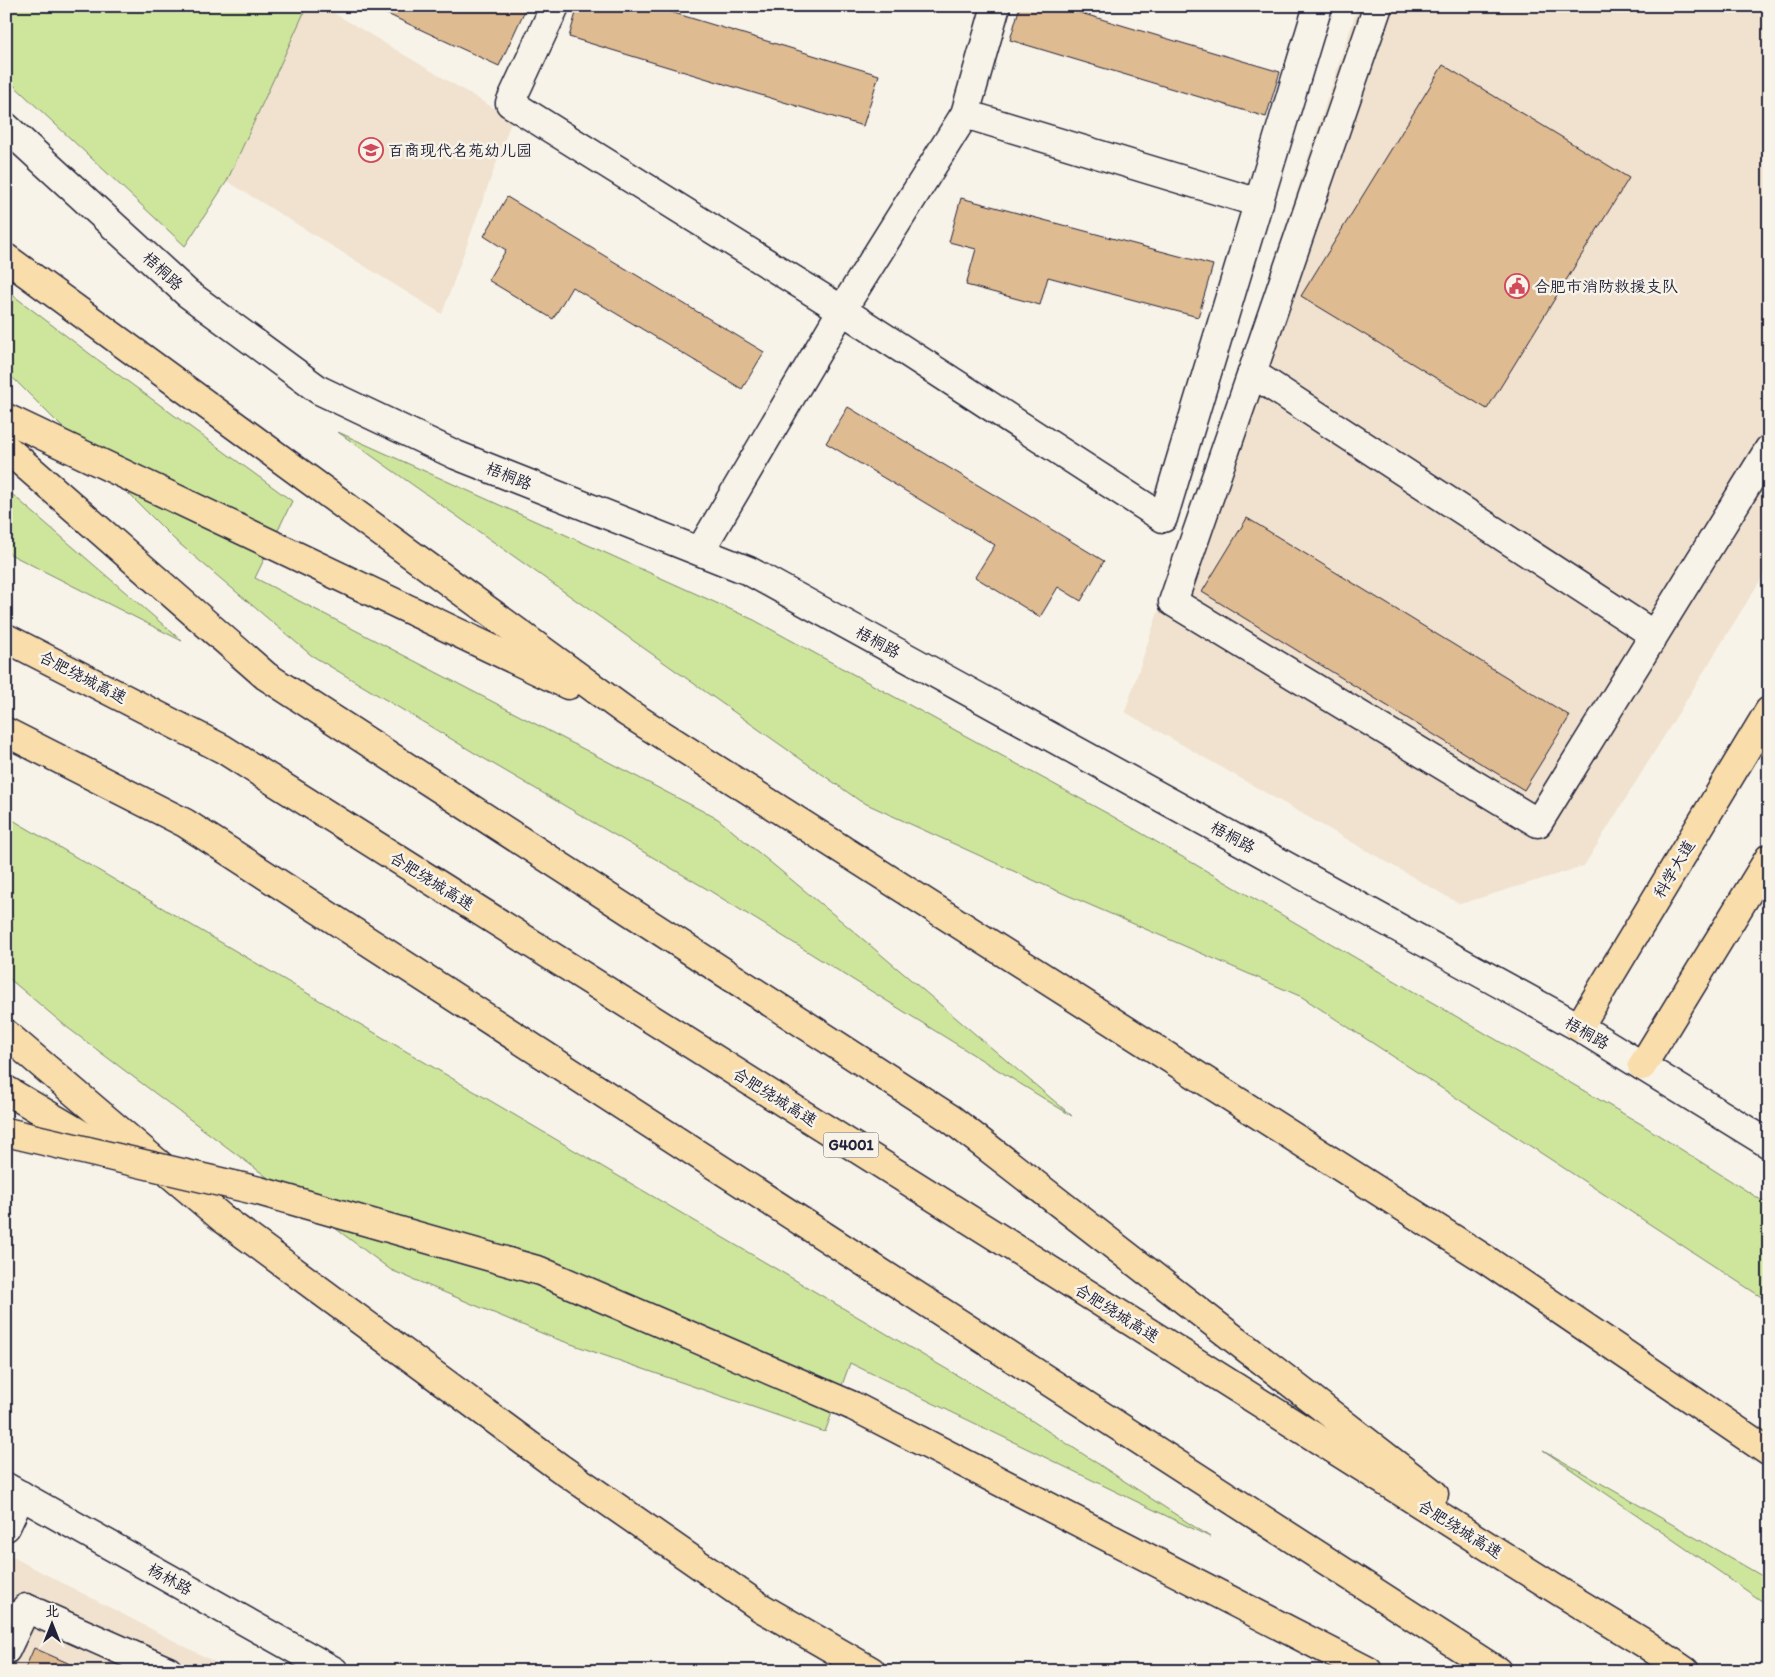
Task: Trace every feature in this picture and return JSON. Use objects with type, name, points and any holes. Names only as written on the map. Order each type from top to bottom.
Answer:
[{"type":"main road","points":[[6,258],[628,713],[1485,1259],[1769,1452]]},
{"type":"main road","points":[[6,418],[628,713]]},
{"type":"main road","points":[[6,448],[266,676],[951,1120],[1562,1593]]},
{"type":"main road","name":"合肥绕城高速","points":[[6,638],[222,749],[1644,1643],[1685,1671]]},
{"type":"main road","name":"科学大道","points":[[1579,1027],[1769,711]]},
{"type":"main road","points":[[6,732],[185,823],[1498,1671]]},
{"type":"main road","points":[[1642,1066],[1769,858]]},
{"type":"main road","points":[[6,1034],[222,1218],[560,1468],[760,1607],[870,1671]]},
{"type":"main road","points":[[6,1090],[222,1218]]},
{"type":"main road","points":[[6,1132],[259,1191],[540,1272],[854,1406],[1368,1671]]},
{"type":"street","points":[[556,6],[510,103],[842,310],[1164,518],[1318,6]]},
{"type":"street","points":[[1378,6],[1173,602],[1538,823],[1769,449]]},
{"type":"street","points":[[700,551],[842,310],[965,114],[988,8]]},
{"type":"street","points":[[965,114],[1259,203]]},
{"type":"street","name":"梧桐路","points":[[6,126],[187,293],[319,390],[456,455],[749,571],[1579,1027],[1769,1144]]},
{"type":"street","points":[[1252,373],[1654,635]]},
{"type":"street","points":[[6,1527],[14,1491]]},
{"type":"street","name":"杨林路","points":[[14,1491],[334,1671]]},
{"type":"street","points":[[6,1650],[26,1608],[168,1671]]},
{"type":"shaded area","name":"百商现代名苑幼儿园","points":[[307,6],[322,6],[512,119],[442,314],[227,181]]},
{"type":"shaded area","name":"合肥市消防救援支队","points":[[1358,6],[1769,6],[1769,566],[1584,866],[1460,904],[1125,712]]},
{"type":"shaded area","points":[[6,1553],[22,1562],[232,1671],[6,1671]]},
{"type":"green space","points":[[6,6],[307,6],[227,181],[185,246],[6,78]]},
{"type":"green space","points":[[6,290],[94,357],[292,501],[255,578],[718,819],[1072,1116],[707,889],[311,655],[175,540],[6,371]]},
{"type":"green space","points":[[338,432],[754,620],[1112,816],[1641,1124],[1769,1205],[1769,1302],[1302,997],[1044,885],[860,801]]},
{"type":"green space","points":[[6,489],[182,641],[6,552]]},
{"type":"green space","points":[[6,816],[1011,1407],[1210,1537],[850,1363],[825,1432],[551,1337],[391,1270],[68,1028],[6,976]]},
{"type":"green space","points":[[1543,1450],[1769,1580],[1769,1606]]},
{"type":"building","points":[[370,6],[516,6],[525,10],[499,66]]},
{"type":"building","points":[[578,6],[651,6],[879,75],[863,126],[569,37]]},
{"type":"building","points":[[1020,6],[1057,6],[1280,72],[1266,117],[1010,40]]},
{"type":"building","points":[[1443,65],[1629,178],[1487,409],[1301,296]]},
{"type":"building","points":[[507,197],[764,352],[742,389],[572,287],[553,319],[488,280],[506,250],[484,236]]},
{"type":"building","points":[[961,198],[1213,265],[1198,317],[1048,277],[1040,305],[966,285],[976,249],[949,242]]},
{"type":"building","points":[[848,407],[1104,561],[1081,601],[1058,587],[1040,617],[975,577],[995,545],[826,443]]},
{"type":"building","points":[[1247,518],[1570,716],[1524,790],[1202,592]]},
{"type":"building","points":[[34,1648],[86,1671],[24,1671]]},
{"type":"place","name":"百商现代名苑幼儿园","points":[[371,150]]},
{"type":"place","name":"合肥市消防救援支队","points":[[1517,286]]}]
